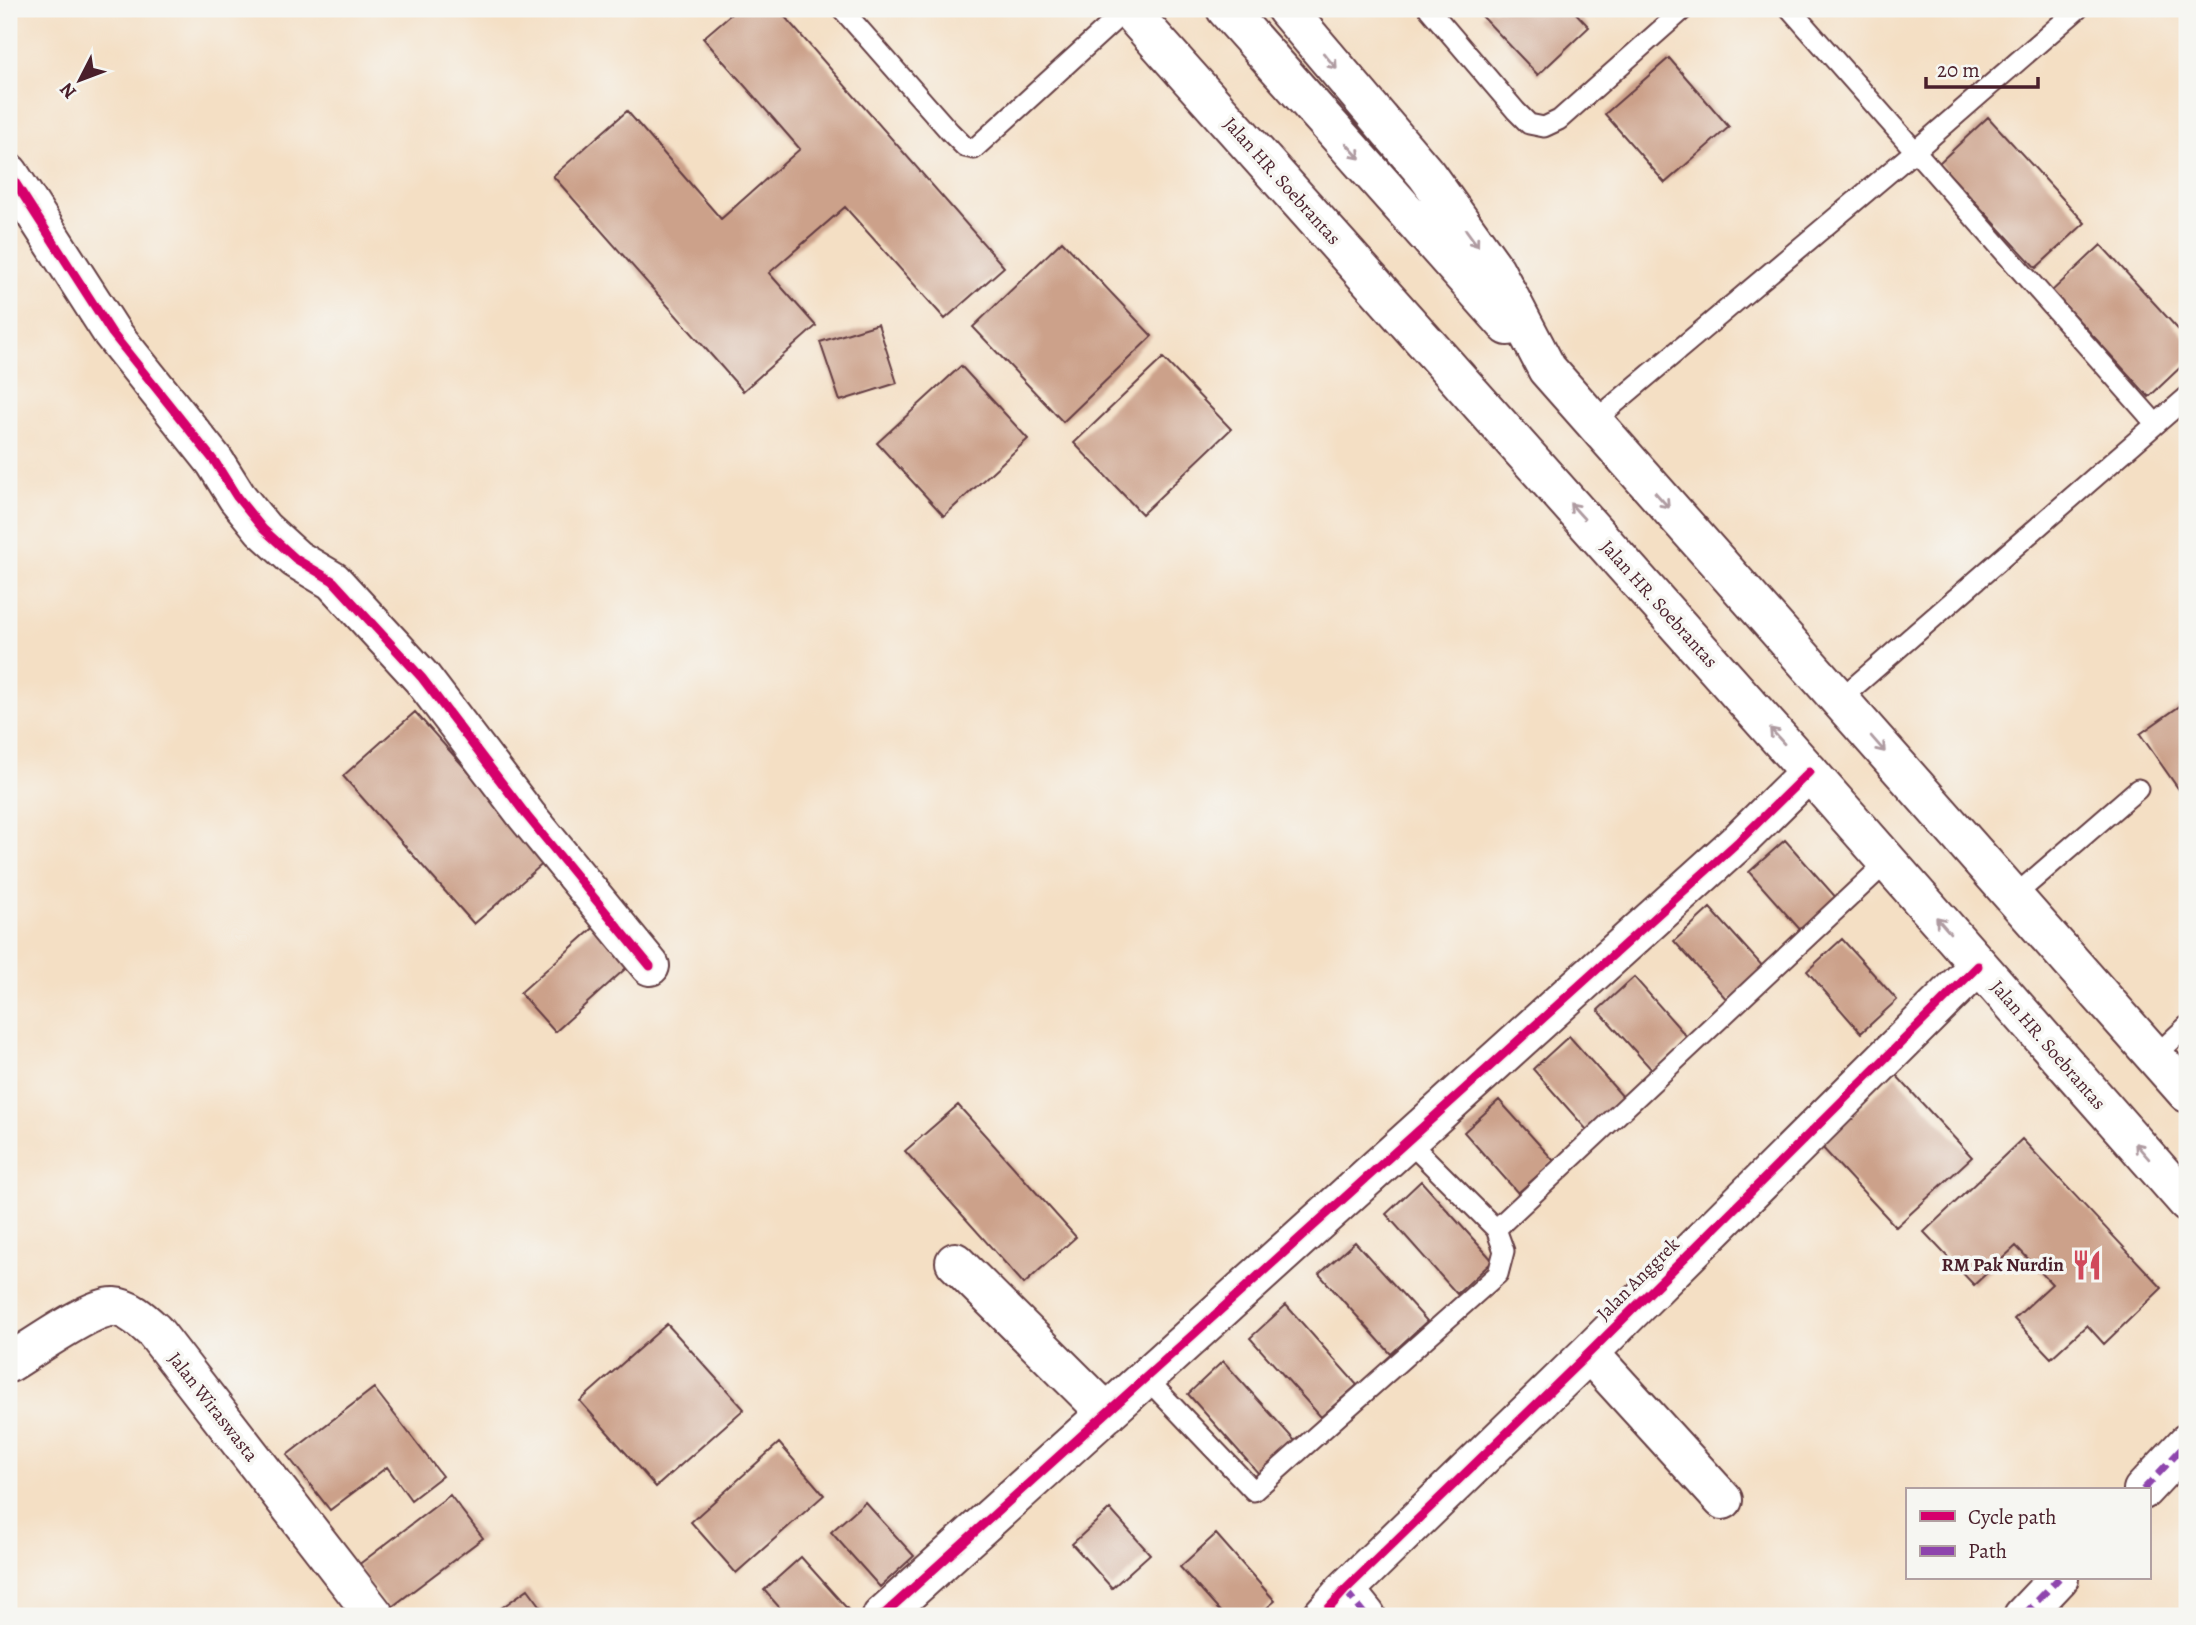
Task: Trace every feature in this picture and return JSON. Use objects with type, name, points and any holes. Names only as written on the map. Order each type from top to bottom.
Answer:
[{"type":"street","name":"Jalan HR. Soebrantas","points":[[1128,9],[1809,772],[2187,1202]]},
{"type":"street","points":[[1226,9],[2187,1093]]},
{"type":"street","points":[[1286,9],[1426,174],[1495,270],[1547,369]]},
{"type":"street","points":[[9,173],[112,333],[215,462],[246,508],[263,529],[296,559],[333,581],[422,678],[527,816],[650,966]]},
{"type":"street","points":[[882,1616],[1739,841],[1809,772]]},
{"type":"street","name":"Jalan Anggrek","points":[[1344,1608],[1589,1353],[1978,966]]},
{"type":"street","points":[[955,1262],[1107,1413]]},
{"type":"street","name":"Jalan Wiraswasta","points":[[9,1363],[93,1312],[114,1307],[134,1314],[155,1332],[375,1616]]},
{"type":"street","points":[[1589,1353],[1723,1500]]},
{"type":"street","points":[[2145,1488],[2187,1443]]},
{"type":"street","points":[[2023,1616],[2057,1580]]},
{"type":"lane","points":[[842,9],[929,109],[965,147],[974,149],[1128,9]]},
{"type":"lane","points":[[1429,9],[1516,111],[1529,124],[1544,127],[1559,120],[1684,9]]},
{"type":"lane","points":[[1790,9],[2155,423]]},
{"type":"lane","points":[[1593,422],[1916,150],[2078,9]]},
{"type":"lane","points":[[1839,700],[2187,397]]},
{"type":"lane","points":[[2013,897],[2138,789]]},
{"type":"lane","points":[[1496,1229],[1887,862]]},
{"type":"lane","points":[[2155,1056],[2187,1026]]},
{"type":"lane","points":[[1146,1378],[1254,1491],[1498,1274],[1504,1251],[1496,1229],[1408,1141]]},
{"type":"building","points":[[737,9],[778,9],[1004,267],[945,319],[845,207],[769,273],[816,326],[743,391],[553,176],[627,111],[721,219],[800,149],[703,38]]},
{"type":"building","points":[[1490,9],[1572,9],[1589,27],[1538,75],[1482,16]]},
{"type":"building","points":[[1669,58],[1729,127],[1665,183],[1605,114]]},
{"type":"building","points":[[1988,117],[2085,223],[2036,268],[1939,163]]},
{"type":"building","points":[[1062,241],[1152,336],[1063,422],[973,327]]},
{"type":"building","points":[[2101,245],[2187,339],[2187,361],[2149,397],[2052,291]]},
{"type":"building","points":[[878,324],[897,383],[840,401],[820,342]]},
{"type":"building","points":[[1163,358],[1231,429],[1142,514],[1074,443]]},
{"type":"building","points":[[961,366],[1028,439],[944,516],[877,443]]},
{"type":"building","points":[[2187,701],[2187,801],[2140,734]]},
{"type":"building","points":[[415,712],[547,860],[474,924],[343,776]]},
{"type":"building","points":[[1785,840],[1839,901],[1804,934],[1749,872]]},
{"type":"building","points":[[1710,908],[1765,969],[1729,1002],[1674,941]]},
{"type":"building","points":[[599,923],[634,961],[555,1032],[520,993]]},
{"type":"building","points":[[1842,939],[1897,1000],[1861,1033],[1807,971]]},
{"type":"building","points":[[1634,977],[1688,1038],[1653,1071],[1598,1010]]},
{"type":"building","points":[[1569,1036],[1623,1097],[1587,1130],[1533,1069]]},
{"type":"building","points":[[1896,1075],[1972,1157],[1896,1227],[1820,1145]]},
{"type":"building","points":[[1499,1100],[1554,1161],[1518,1193],[1464,1132]]},
{"type":"building","points":[[958,1105],[1076,1237],[1024,1284],[905,1151]]},
{"type":"building","name":"RM Pak Nurdin","points":[[2022,1139],[2162,1288],[2104,1344],[2087,1325],[2051,1358],[2014,1319],[2052,1284],[2016,1246],[1974,1285],[1924,1232]]},
{"type":"building","points":[[1421,1181],[1493,1261],[1457,1294],[1386,1214]]},
{"type":"building","points":[[1355,1242],[1427,1321],[1391,1354],[1319,1274]]},
{"type":"building","points":[[1286,1305],[1357,1385],[1321,1417],[1250,1338]]},
{"type":"building","points":[[667,1324],[744,1409],[656,1487],[580,1401]]},
{"type":"building","points":[[1223,1361],[1295,1441],[1259,1474],[1188,1394]]},
{"type":"building","points":[[374,1388],[442,1476],[411,1500],[387,1467],[330,1510],[287,1455]]},
{"type":"building","points":[[779,1443],[824,1495],[736,1573],[691,1522]]},
{"type":"building","points":[[450,1495],[483,1538],[389,1609],[357,1566]]},
{"type":"building","points":[[865,1502],[914,1556],[880,1587],[831,1532]]},
{"type":"building","points":[[1110,1509],[1150,1554],[1112,1588],[1072,1544]]},
{"type":"building","points":[[1216,1534],[1275,1601],[1257,1616],[1224,1616],[1180,1567]]},
{"type":"building","points":[[801,1557],[852,1614],[850,1616],[787,1616],[764,1590]]},
{"type":"building","points":[[528,1589],[548,1616],[490,1616]]},
{"type":"marked path","points":[[2145,1488],[2187,1443]]},
{"type":"marked path","points":[[2023,1616],[2057,1580]]},
{"type":"marked path","points":[[1345,1590],[1366,1616]]},
{"type":"cycle path","points":[[9,173],[112,333],[215,462],[237,497],[263,529],[296,559],[333,581],[422,678],[527,816],[650,966]]},
{"type":"cycle path","points":[[882,1616],[1739,841],[1809,772]]},
{"type":"cycle path","points":[[1322,1616],[1345,1590],[1589,1353],[1978,966]]},
{"type":"place","name":"RM Pak Nurdin","points":[[2087,1265]]}]
